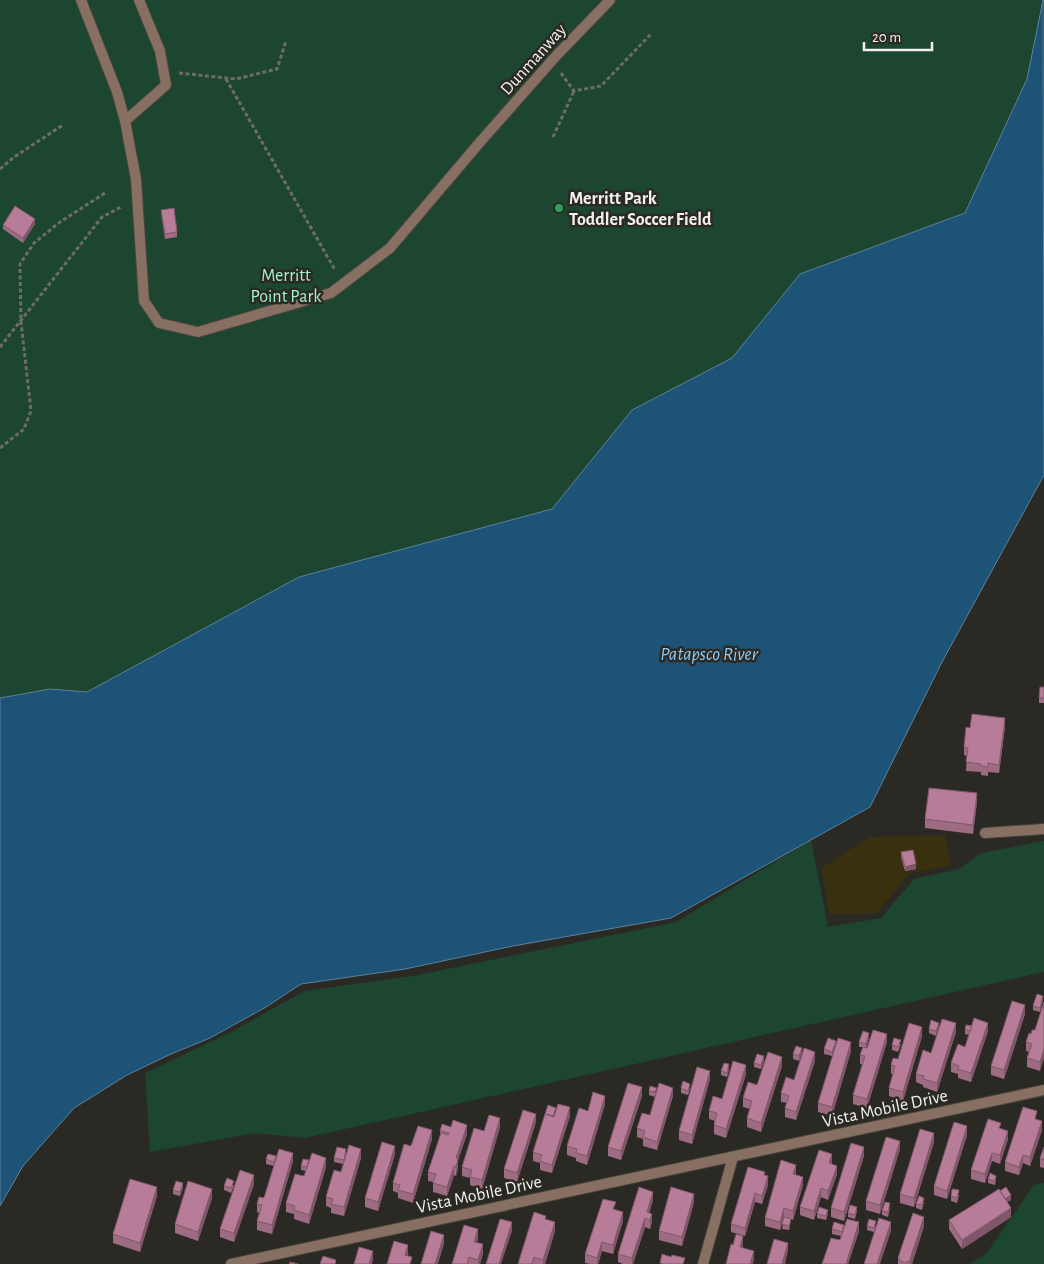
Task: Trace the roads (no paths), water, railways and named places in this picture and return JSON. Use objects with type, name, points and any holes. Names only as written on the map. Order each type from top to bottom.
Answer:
[{"type":"street","name":"Dunmanway","points":[[81,0],[117,92],[125,121],[136,179],[144,301],[160,322],[198,332],[331,294],[390,248],[551,61],[610,0]]},
{"type":"street","points":[[125,121],[166,85],[160,51],[139,0]]},
{"type":"street","points":[[985,833],[1044,829]]},
{"type":"street","name":"Vista Mobile Drive","points":[[231,1264],[1044,1090]]},
{"type":"street","points":[[704,1264],[733,1157]]},
{"type":"water","name":"Patapsco River","points":[[1043,0],[1044,475],[942,662],[870,807],[671,918],[513,946],[405,969],[301,984],[266,1007],[210,1038],[127,1075],[74,1108],[23,1166],[0,1206],[0,698],[50,689],[87,692],[299,577],[552,509],[632,410],[732,358],[800,274],[965,213],[1027,79]]},
{"type":"place","name":"Merritt Park Toddler Soccer Field","points":[[559,208]]},
{"type":"park label","name":"Merritt Point Park","points":[[286,285]]}]
